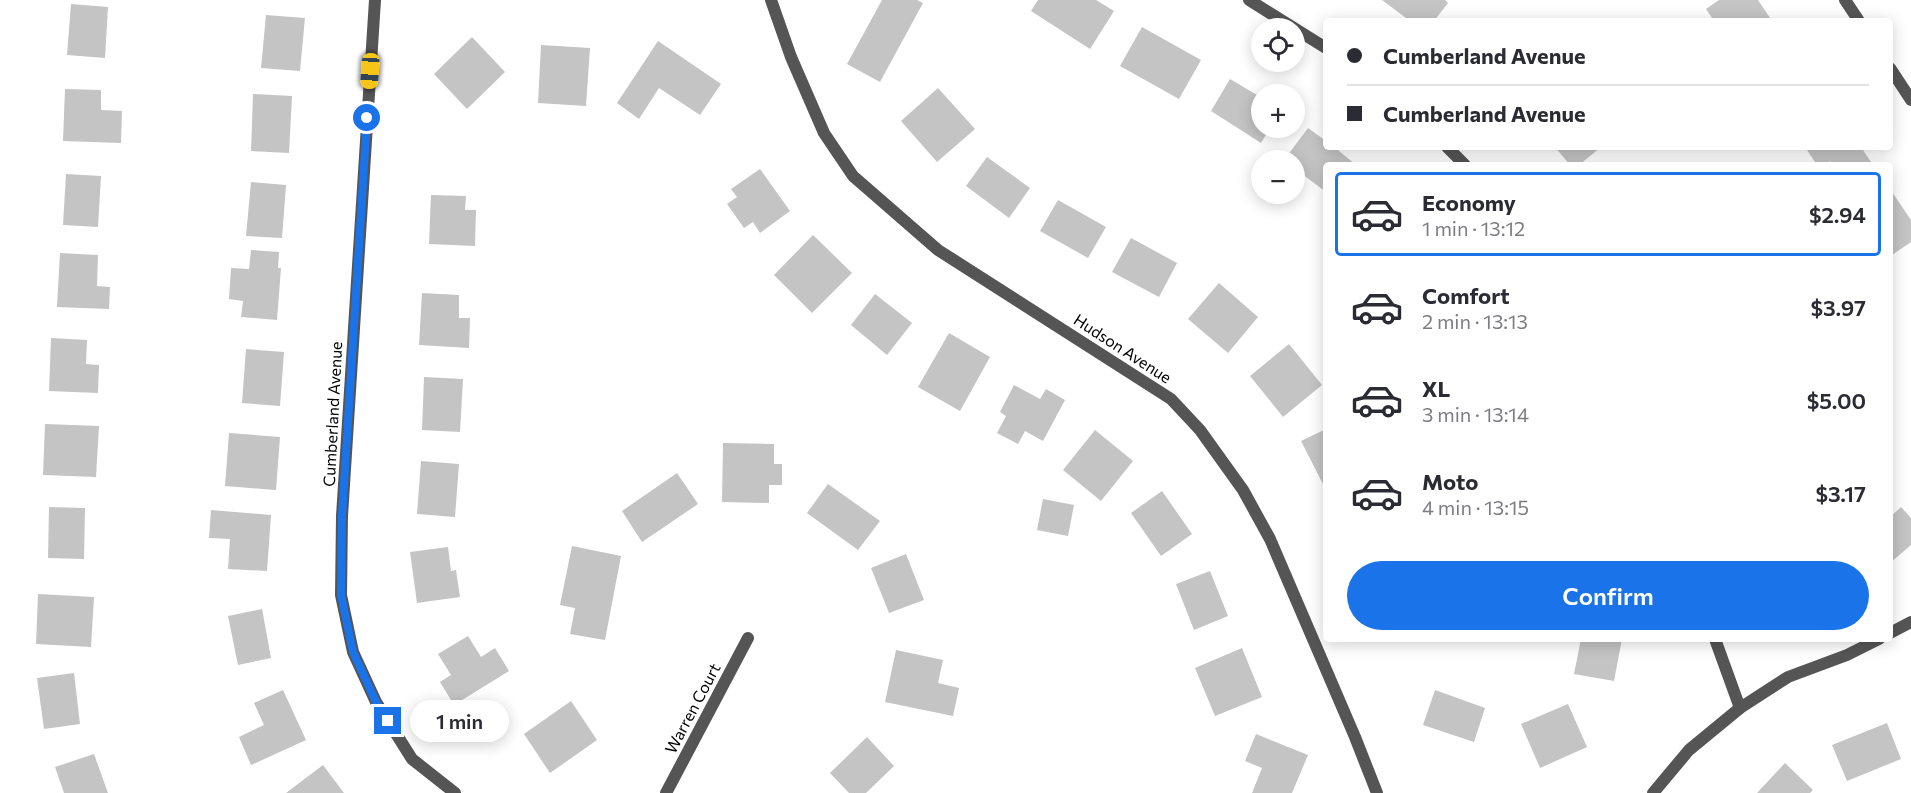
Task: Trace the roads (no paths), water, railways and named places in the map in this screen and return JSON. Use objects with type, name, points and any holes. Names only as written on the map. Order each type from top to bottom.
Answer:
[{"type":"street","name":"Cumberland Avenue","points":[[375,0],[342,516],[341,595],[353,652],[376,702],[412,759],[455,793]]},
{"type":"street","name":"Hudson Avenue","points":[[771,0],[791,57],[824,134],[853,176],[938,250],[1172,399],[1200,430],[1244,489],[1270,539],[1377,793]]},
{"type":"street","points":[[1249,0],[1323,46]]},
{"type":"street","points":[[1845,0],[1857,18]]},
{"type":"street","points":[[1893,73],[1911,100]]},
{"type":"street","points":[[1450,150],[1462,162]]},
{"type":"street","points":[[1893,631],[1911,622]]},
{"type":"street","name":"Warren Court","points":[[666,793],[748,638]]},
{"type":"street","points":[[1716,642],[1740,708]]},
{"type":"street","points":[[1653,793],[1689,750],[1740,708],[1788,677],[1847,655],[1873,642]]}]
